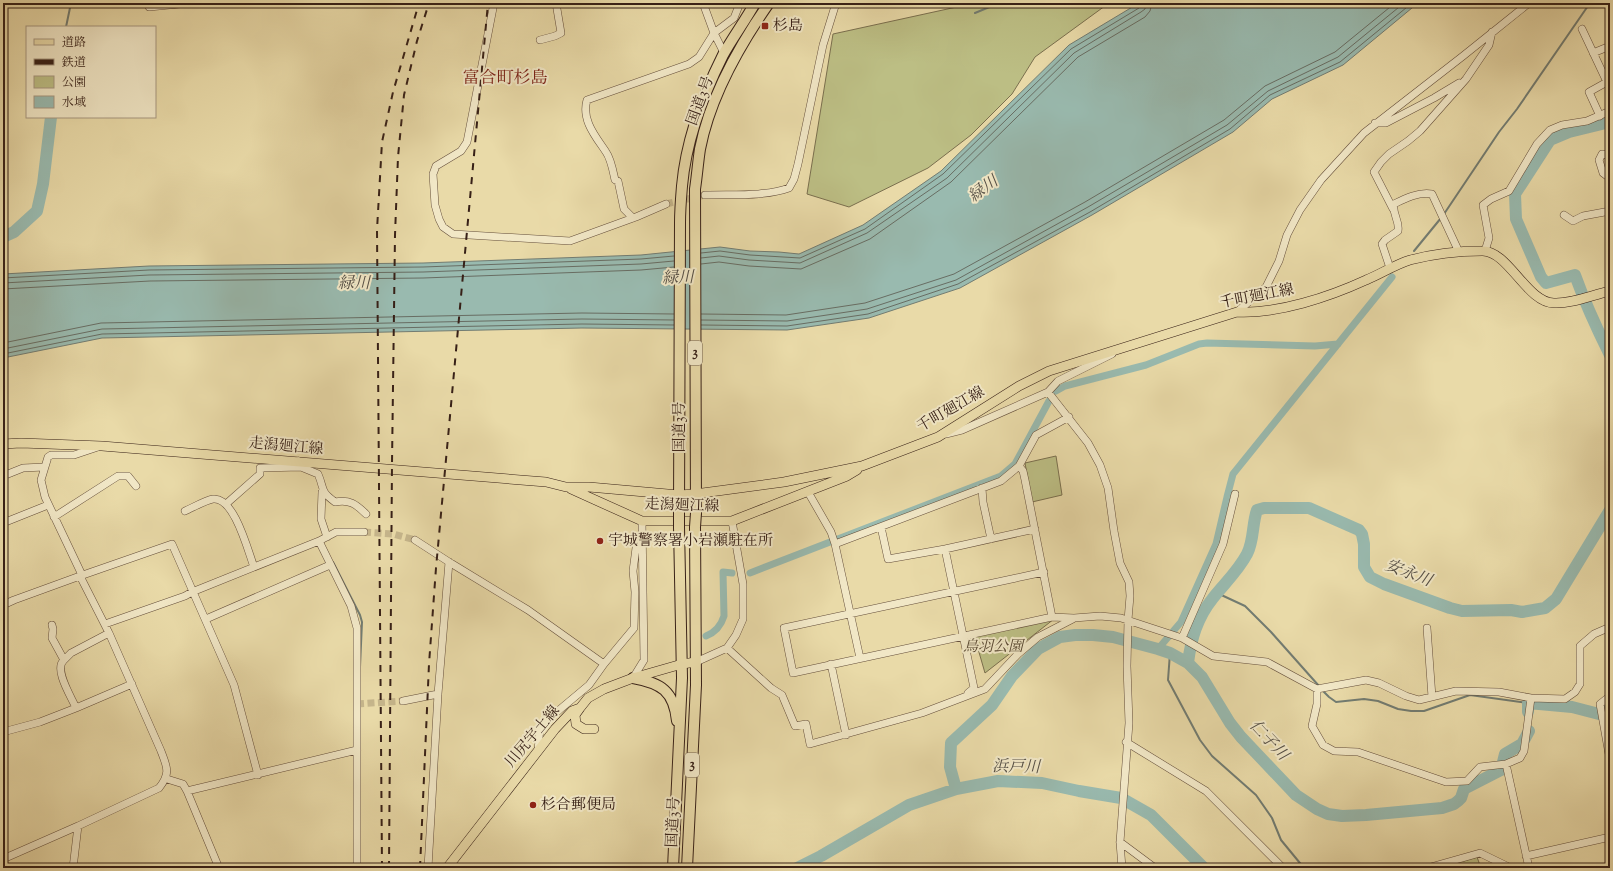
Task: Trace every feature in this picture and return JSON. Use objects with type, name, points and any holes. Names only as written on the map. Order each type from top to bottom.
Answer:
[{"type":"highway","name":"国道3号","points":[[673,868],[680,739],[682,664],[679,490],[680,223],[682,185],[689,144],[712,77],[724,53],[755,3]]},
{"type":"highway","name":"国道3号","points":[[687,868],[696,685],[695,189],[701,148],[720,87],[737,54],[768,3]]},
{"type":"highway","points":[[633,678],[656,683],[673,701],[677,714],[680,739]]},
{"type":"main road","name":"千町廻江線","points":[[695,490],[784,482],[862,466],[938,437],[1025,383],[1049,371],[1237,312],[1249,313],[1285,307],[1319,298],[1367,280],[1410,260],[1459,252],[1485,250]]},
{"type":"main road","points":[[1485,250],[1493,253],[1503,261],[1542,300],[1553,303],[1573,301],[1610,291]]},
{"type":"main road","name":"走潟廻江線","points":[[3,444],[21,443],[102,446],[300,464],[546,482],[566,487],[642,521],[732,521]]},
{"type":"main road","name":"千町廻江線","points":[[732,521],[847,476],[862,466]]},
{"type":"main road","name":"走潟廻江線","points":[[566,487],[695,490]]},
{"type":"main road","name":"川尻宇土線","points":[[447,868],[555,729],[572,711],[580,708],[588,698],[604,689],[633,678],[682,664],[696,662]]},
{"type":"main road","points":[[580,708],[575,714],[576,724],[584,730],[594,729]]},
{"type":"street","points":[[148,3],[149,7],[190,3]]},
{"type":"street","points":[[494,3],[467,142],[461,151],[436,166],[433,174],[435,205],[443,227],[453,234],[570,241],[666,204]]},
{"type":"street","points":[[540,40],[561,33],[556,3]]},
{"type":"street","points":[[703,3],[714,33],[724,53]]},
{"type":"street","points":[[633,218],[624,209],[618,181],[615,180],[607,153],[592,132],[585,112],[586,100],[689,64],[699,57],[714,33],[734,18],[740,3]]},
{"type":"street","points":[[705,195],[751,194],[781,191],[789,188],[794,180],[823,45],[836,3]]},
{"type":"street","points":[[1237,312],[1266,287],[1279,261],[1287,235],[1300,210],[1321,180],[1364,133],[1375,123],[1464,56],[1528,3]]},
{"type":"street","points":[[1582,29],[1607,82],[1589,92],[1600,116]]},
{"type":"street","points":[[1390,268],[1382,244],[1385,240],[1398,231],[1399,226],[1393,209],[1374,172],[1389,154],[1420,131],[1466,79],[1489,45],[1492,32]]},
{"type":"street","points":[[1593,53],[1610,46]]},
{"type":"street","points":[[1375,123],[1386,123],[1434,98],[1466,79]]},
{"type":"street","points":[[1485,250],[1489,238],[1482,205],[1509,191],[1537,144],[1550,130],[1562,125],[1587,121],[1610,111]]},
{"type":"street","points":[[1610,155],[1602,154],[1599,160],[1603,173],[1610,176]]},
{"type":"street","points":[[1393,209],[1394,204],[1409,197],[1425,193],[1432,194],[1459,252]]},
{"type":"street","points":[[1564,215],[1573,221],[1583,216],[1610,211]]},
{"type":"street","points":[[938,437],[962,430],[1048,392],[1058,381],[1122,348]]},
{"type":"street","points":[[1048,392],[1088,442],[1100,465],[1108,488],[1120,563],[1129,582],[1130,596],[1127,666],[1129,723],[1126,742],[1120,842],[1122,868]]},
{"type":"street","points":[[835,544],[1001,481],[1019,466],[1036,435],[1069,417]]},
{"type":"street","points":[[3,859],[159,788],[167,779],[168,768],[105,624],[48,505],[41,480],[48,457],[51,455],[74,455],[102,446]]},
{"type":"street","points":[[226,504],[254,481],[260,474],[260,468],[300,464],[318,474],[322,492],[321,519],[327,537]]},
{"type":"street","points":[[1019,466],[1023,471],[1052,617]]},
{"type":"street","points":[[3,476],[23,468],[44,467]]},
{"type":"street","points":[[54,517],[118,476],[128,476],[136,486]]},
{"type":"street","points":[[982,488],[983,502],[991,539]]},
{"type":"street","points":[[322,492],[335,502],[344,500],[358,506],[366,514]]},
{"type":"street","points":[[808,492],[831,532],[835,544],[860,658]]},
{"type":"street","points":[[1182,638],[1223,544],[1235,494]]},
{"type":"street","points":[[185,511],[214,499],[224,501],[233,513],[254,567]]},
{"type":"street","points":[[3,523],[48,505]]},
{"type":"street","points":[[633,678],[644,660],[642,521]]},
{"type":"street","points":[[696,662],[727,648],[736,635],[743,619],[743,584],[732,521]]},
{"type":"street","points":[[881,527],[888,559],[945,549],[1035,529]]},
{"type":"street","points":[[105,624],[186,596],[192,592],[319,541],[336,532],[364,532]]},
{"type":"street","points":[[416,540],[528,610],[604,664]]},
{"type":"street","points":[[538,751],[540,726],[589,686],[604,664],[634,628],[635,592],[633,571],[636,548],[642,540]]},
{"type":"street","points":[[319,541],[351,606],[357,628],[357,868]]},
{"type":"street","points":[[3,605],[81,575],[172,544],[192,592],[206,618],[238,696],[258,775]]},
{"type":"street","points":[[945,549],[974,688],[963,697]]},
{"type":"street","points":[[428,868],[438,694],[449,562]]},
{"type":"street","points":[[206,618],[330,565]]},
{"type":"street","points":[[1044,572],[784,628],[793,673],[1052,617],[1074,618],[1100,616],[1128,620],[1182,638],[1213,656],[1267,662],[1317,689],[1366,680],[1379,683],[1406,696],[1419,700],[1456,691],[1499,692],[1531,698],[1565,699],[1575,692],[1580,684],[1580,646],[1594,634],[1610,627]]},
{"type":"street","points":[[727,648],[771,688],[782,695],[795,726],[806,724],[810,744],[922,713],[985,689],[1018,654],[1038,637],[1074,618]]},
{"type":"street","points":[[52,626],[54,629],[52,638],[64,660]]},
{"type":"street","points":[[1427,628],[1432,697]]},
{"type":"street","points":[[76,708],[60,669],[61,663],[71,653],[109,633]]},
{"type":"street","points":[[831,664],[846,735]]},
{"type":"street","points":[[3,732],[40,722],[132,684]]},
{"type":"street","points":[[1317,689],[1317,704],[1312,726],[1323,744],[1334,751],[1358,752],[1446,782],[1467,781],[1480,767],[1506,764],[1520,758],[1524,751],[1531,698]]},
{"type":"street","points":[[403,701],[438,694]]},
{"type":"street","points":[[1610,696],[1600,704],[1610,760]]},
{"type":"street","points":[[1126,742],[1206,791],[1283,868]]},
{"type":"street","points":[[187,791],[357,750]]},
{"type":"street","points":[[1506,764],[1528,868]]},
{"type":"street","points":[[167,779],[182,784],[187,791],[219,868]]},
{"type":"street","points":[[73,868],[78,826]]},
{"type":"street","points":[[1526,856],[1610,837]]},
{"type":"street","points":[[1120,842],[1155,868]]},
{"type":"street","points":[[1427,868],[1480,853],[1511,868]]},
{"type":"green space","points":[[975,3],[1109,3],[1035,57],[1012,94],[971,135],[928,168],[849,207],[807,194],[833,34]]},
{"type":"green space","points":[[1056,456],[1062,495],[1032,502],[1025,463]]},
{"type":"green space","name":"鳥羽公園","points":[[1054,619],[985,673],[974,635]]},
{"type":"green space","points":[[1477,857],[1481,868],[1440,868]]},
{"type":"water","name":"緑川","points":[[1139,3],[1418,3],[1343,65],[1272,99],[1233,132],[1092,215],[960,288],[869,318],[787,330],[582,328],[102,338],[3,358],[3,274],[149,266],[423,263],[641,255],[720,247],[750,251],[799,254],[863,225],[941,171],[1069,45]]},
{"type":"waterway","points":[[66,26],[71,3]]},
{"type":"waterway","points":[[975,13],[999,3]]},
{"type":"waterway","points":[[1444,214],[1499,132],[1517,109],[1590,3]]},
{"type":"waterway","points":[[3,237],[14,232],[37,211],[43,184],[51,118]]},
{"type":"waterway","points":[[1610,122],[1569,132],[1550,140],[1515,194],[1516,219],[1541,277],[1546,283],[1575,275],[1591,316],[1610,355]]},
{"type":"waterway","points":[[1414,251],[1441,218]]},
{"type":"waterway","points":[[1158,649],[1181,622],[1216,544],[1233,474],[1392,277]]},
{"type":"waterway","points":[[1056,391],[1065,386],[1146,365],[1199,344],[1315,346],[1338,344]]},
{"type":"waterway","points":[[750,573],[1001,476],[1015,464],[1049,401]]},
{"type":"waterway","name":"安永川","points":[[1188,663],[1193,637],[1203,613],[1247,554],[1251,544],[1257,510],[1264,508],[1309,508],[1359,530],[1362,534],[1364,544],[1364,567],[1370,577],[1384,584],[1462,611],[1511,610],[1522,612],[1545,608],[1556,599],[1610,510]]},
{"type":"waterway","points":[[333,562],[360,615],[362,622],[360,667]]},
{"type":"waterway","points":[[706,636],[713,633],[720,626],[723,620],[723,572],[732,573]]},
{"type":"waterway","points":[[1217,593],[1245,606],[1271,632],[1319,686]]},
{"type":"waterway","name":"仁子川","points":[[956,789],[950,767],[951,743],[992,705],[1012,676],[1038,649],[1060,637],[1075,635],[1113,637],[1170,653],[1188,663],[1202,677],[1230,723],[1241,737],[1296,795],[1317,809],[1328,814],[1342,816],[1366,815],[1442,808],[1454,804],[1461,798],[1464,789],[1501,770],[1505,754],[1522,744],[1529,731]]},
{"type":"waterway","points":[[1170,653],[1168,680],[1200,740],[1212,756],[1256,795],[1272,818],[1281,840],[1304,868]]},
{"type":"waterway","points":[[1323,691],[1336,702],[1364,699],[1378,701],[1398,709],[1411,711],[1424,711],[1470,695],[1528,703]]},
{"type":"waterway","name":"仁子川","points":[[1528,712],[1528,703],[1572,707],[1599,714],[1610,709]]},
{"type":"waterway","name":"浜戸川","points":[[797,868],[821,856],[909,805],[956,789],[998,781],[1042,783],[1121,798],[1151,815],[1204,868]]},
{"type":"tunnel","points":[[666,204],[705,195]]},
{"type":"tunnel","points":[[364,532],[393,534],[415,540]]},
{"type":"tunnel","points":[[357,704],[403,701]]},
{"type":"railway","points":[[382,868],[377,230],[382,142],[393,92],[419,3]]},
{"type":"railway","points":[[389,868],[392,463],[395,235],[398,157],[404,95],[417,41],[429,3]]},
{"type":"railway","points":[[420,868],[429,664],[436,568],[488,3]]},
{"type":"place","name":"杉島","points":[[765,26]]},
{"type":"place","name":"宇城警察署小岩瀬駐在所","points":[[600,541]]},
{"type":"place","name":"杉合郵便局","points":[[533,805]]},
{"type":"district","name":"富合町杉島","points":[[505,79]]}]
